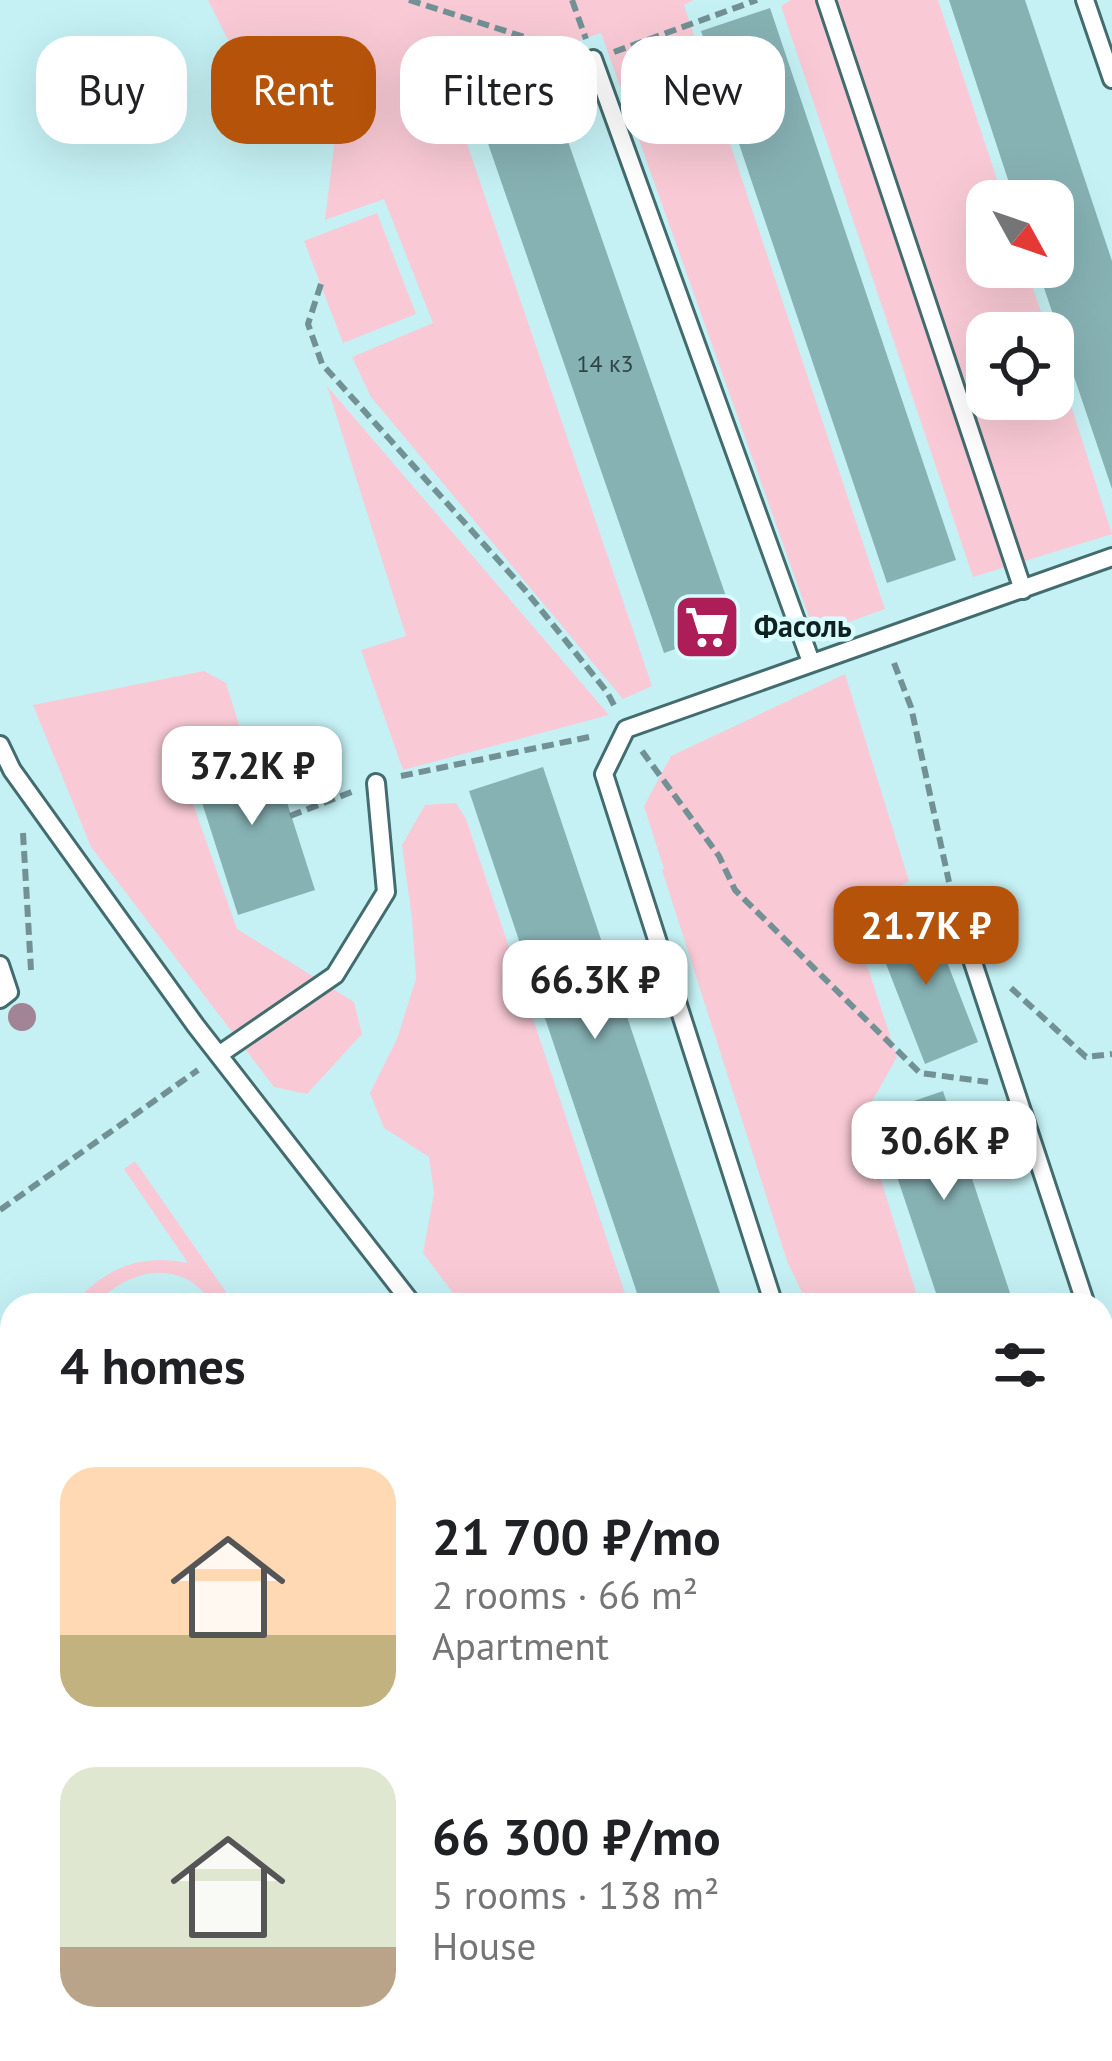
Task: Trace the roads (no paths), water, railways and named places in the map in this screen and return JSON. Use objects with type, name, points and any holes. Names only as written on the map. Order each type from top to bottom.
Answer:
[{"type":"lane","points":[[826,0],[1024,590]]},
{"type":"lane","points":[[1085,0],[1112,80]]},
{"type":"lane","points":[[597,70],[811,662]]},
{"type":"lane","points":[[770,1293],[604,774],[626,729],[1112,557]]},
{"type":"lane","points":[[0,745],[12,770],[196,1026],[404,1293]]},
{"type":"lane","points":[[220,1054],[335,975],[386,892],[376,783]]},
{"type":"lane","points":[[955,908],[1082,1293]]},
{"type":"lane","points":[[0,965],[5,996]]},
{"type":"place","name":"Фасоль","points":[[707,627]]}]
